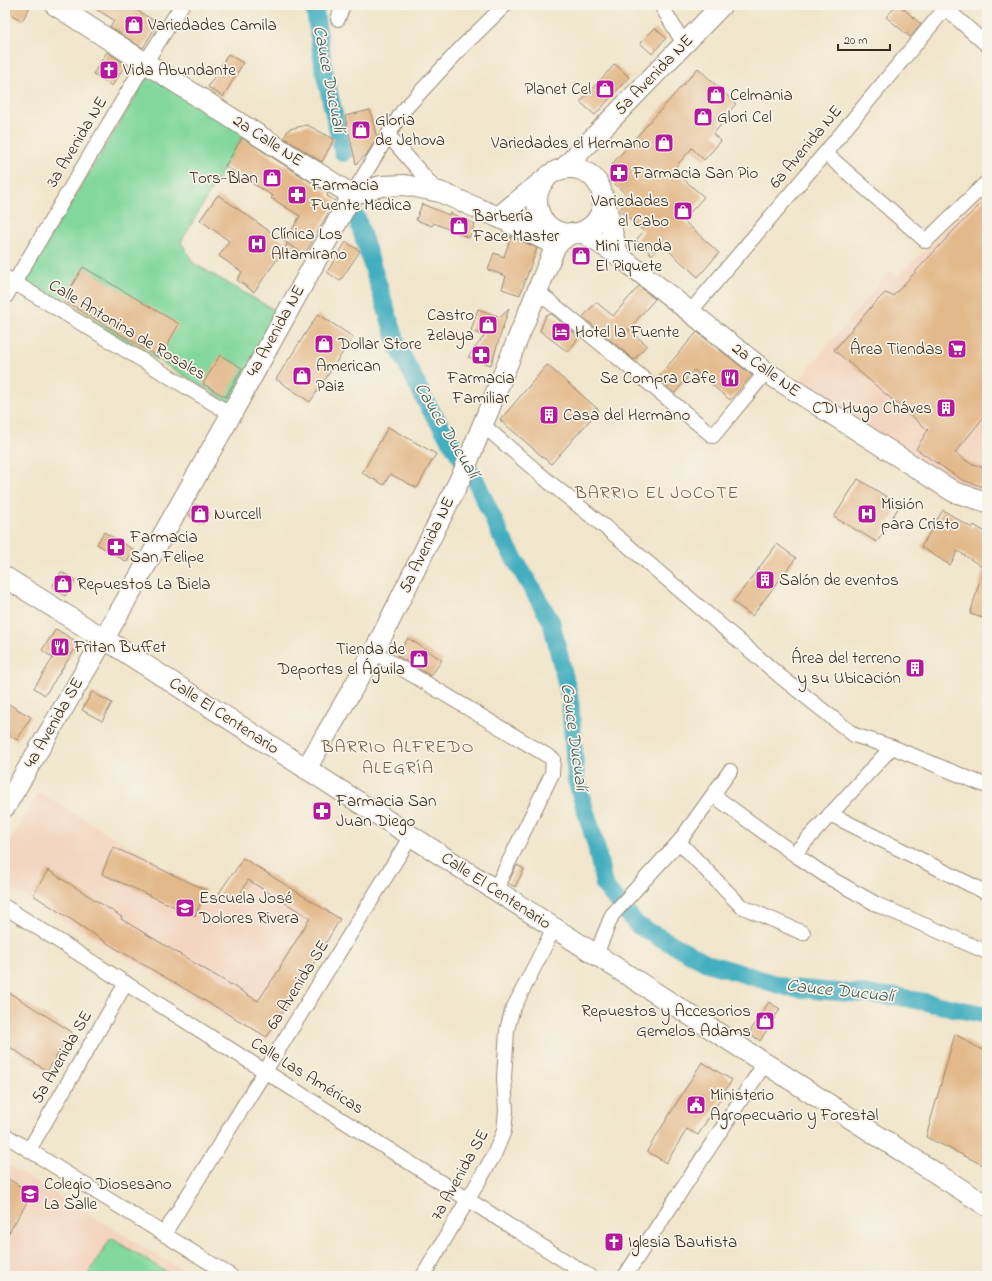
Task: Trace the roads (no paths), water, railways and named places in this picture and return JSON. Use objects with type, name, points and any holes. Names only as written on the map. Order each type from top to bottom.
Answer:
[{"type":"street","name":"2a Calle NE","points":[[55,5],[352,195]]},
{"type":"street","name":"3a Avenida NE","points":[[5,298],[9,280],[182,5]]},
{"type":"street","points":[[338,19],[343,5]]},
{"type":"street","name":"4a Avenida NE","points":[[109,642],[231,414],[352,195],[402,112],[462,47],[505,5]]},
{"type":"street","points":[[661,5],[684,44]]},
{"type":"street","name":"5a Avenida NE","points":[[564,168],[722,5]]},
{"type":"street","points":[[945,6],[987,45]]},
{"type":"street","name":"6a Avenida NE","points":[[690,312],[825,153],[945,6]]},
{"type":"street","points":[[388,135],[437,191]]},
{"type":"street","points":[[587,145],[594,178]]},
{"type":"street","points":[[825,153],[926,241],[987,182]]},
{"type":"street","points":[[498,217],[554,172],[564,168],[574,168],[585,171],[594,178],[600,187],[618,255]]},
{"type":"street","points":[[545,180],[540,188],[538,199],[539,210],[561,231]]},
{"type":"street","points":[[352,195],[381,186],[405,185],[437,191],[498,217],[561,231],[591,226],[599,218],[603,197]]},
{"type":"street","name":"2a Calle NE","points":[[498,217],[561,231],[618,255],[766,372],[954,492],[987,502]]},
{"type":"street","name":"5a Avenida NE","points":[[306,769],[374,652],[467,464],[561,231]]},
{"type":"street","name":"Calle Antonina de Rosales","points":[[9,280],[231,414]]},
{"type":"street","points":[[537,291],[713,436],[766,372]]},
{"type":"street","points":[[483,425],[549,482],[626,544],[781,677],[854,735],[892,747],[987,786]]},
{"type":"street","name":"Calle El Centenario","points":[[5,577],[109,642],[987,1206]]},
{"type":"street","name":"4a Avenida SE","points":[[5,807],[109,642]]},
{"type":"street","points":[[374,652],[553,759],[552,774],[495,890]]},
{"type":"street","points":[[794,854],[892,747]]},
{"type":"street","points":[[596,955],[612,915],[679,842],[730,771]]},
{"type":"street","points":[[713,795],[828,877],[878,905],[987,952]]},
{"type":"street","points":[[830,814],[987,893]]},
{"type":"street","name":"6a Avenida SE","points":[[164,1234],[411,836]]},
{"type":"street","points":[[679,842],[741,906],[803,933]]},
{"type":"street","name":"Calle Las Américas","points":[[5,906],[590,1276]]},
{"type":"street","name":"7a Avenida SE","points":[[423,1276],[494,1155],[504,1131],[506,1111],[504,1078],[507,1030],[512,1011],[554,928]]},
{"type":"street","name":"5a Avenida SE","points":[[29,1150],[126,983]]},
{"type":"street","points":[[625,1276],[765,1063]]},
{"type":"street","points":[[5,1135],[232,1276]]},
{"type":"waterway","name":"Cauce Ducualí","points":[[314,5],[324,71],[343,153]]},
{"type":"waterway","name":"Cauce Ducualí","points":[[357,218],[399,349],[428,406],[476,481],[501,536],[551,621],[570,699],[576,780],[596,845],[604,885],[637,925],[707,963],[789,988],[900,997],[987,1015]]},
{"type":"place","name":"Variedades Camila","points":[[134,25]]},
{"type":"place","name":"Vida Abundante","points":[[109,70]]},
{"type":"place","name":"Planet Cel","points":[[605,89]]},
{"type":"place","name":"Celmania","points":[[716,95]]},
{"type":"place","name":"Glori Cel","points":[[703,117]]},
{"type":"place","name":"Gloria de Jehova","points":[[361,130]]},
{"type":"place","name":"Variedades el Hermano","points":[[664,143]]},
{"type":"place","name":"Farmacia San Pio","points":[[619,173]]},
{"type":"place","name":"Tors-Blan","points":[[272,178]]},
{"type":"place","name":"Farmacia Fuente Medica","points":[[297,195]]},
{"type":"place","name":"Variedades el Cabo","points":[[683,211]]},
{"type":"place","name":"Barbería Face Master","points":[[459,226]]},
{"type":"place","name":"Clínica Los Altamirano","points":[[257,244]]},
{"type":"place","name":"Mini Tienda El Piquete","points":[[581,256]]},
{"type":"place","name":"Castro Zelaya","points":[[488,325]]},
{"type":"place","name":"Hotel la Fuente","points":[[561,332]]},
{"type":"place","name":"Dollar Store","points":[[324,344]]},
{"type":"place","name":"Área Tiendas","points":[[957,349]]},
{"type":"place","name":"Farmacia Familiar","points":[[481,355]]},
{"type":"place","name":"American Paiz","points":[[302,376]]},
{"type":"place","name":"Se Compra Cafe","points":[[730,378]]},
{"type":"place","name":"CDI Hugo Cháves","points":[[946,408]]},
{"type":"place","name":"Casa del Hermano","points":[[549,415]]},
{"type":"place","name":"Nurcell","points":[[200,514]]},
{"type":"place","name":"Misión para Cristo","points":[[867,514]]},
{"type":"place","name":"Farmacia San Felipe","points":[[116,547]]},
{"type":"place","name":"Salón de eventos","points":[[765,580]]},
{"type":"place","name":"Repuestos La Biela","points":[[63,584]]},
{"type":"place","name":"Fritan Buffet","points":[[60,647]]},
{"type":"place","name":"Tienda de Deportes el Águila","points":[[419,659]]},
{"type":"place","name":"Área del terreno y su Ubicación","points":[[915,668]]},
{"type":"place","name":"Farmacia San Juan Diego","points":[[322,811]]},
{"type":"place","name":"Escuela José Dolores Rivera","points":[[185,908]]},
{"type":"place","name":"Repuestos y Accesorios Gemelos Adams","points":[[765,1021]]},
{"type":"place","name":"Ministerio Agropecuario y Forestal","points":[[696,1105]]},
{"type":"place","name":"Colegio Diosesano La Salle","points":[[30,1194]]},
{"type":"place","name":"Iglesia Bautista","points":[[614,1242]]},
{"type":"district","name":"BARRIO EL JOCOTE","points":[[657,494]]},
{"type":"district","name":"BARRIO ALFREDO ALEGRÍA","points":[[398,758]]}]
